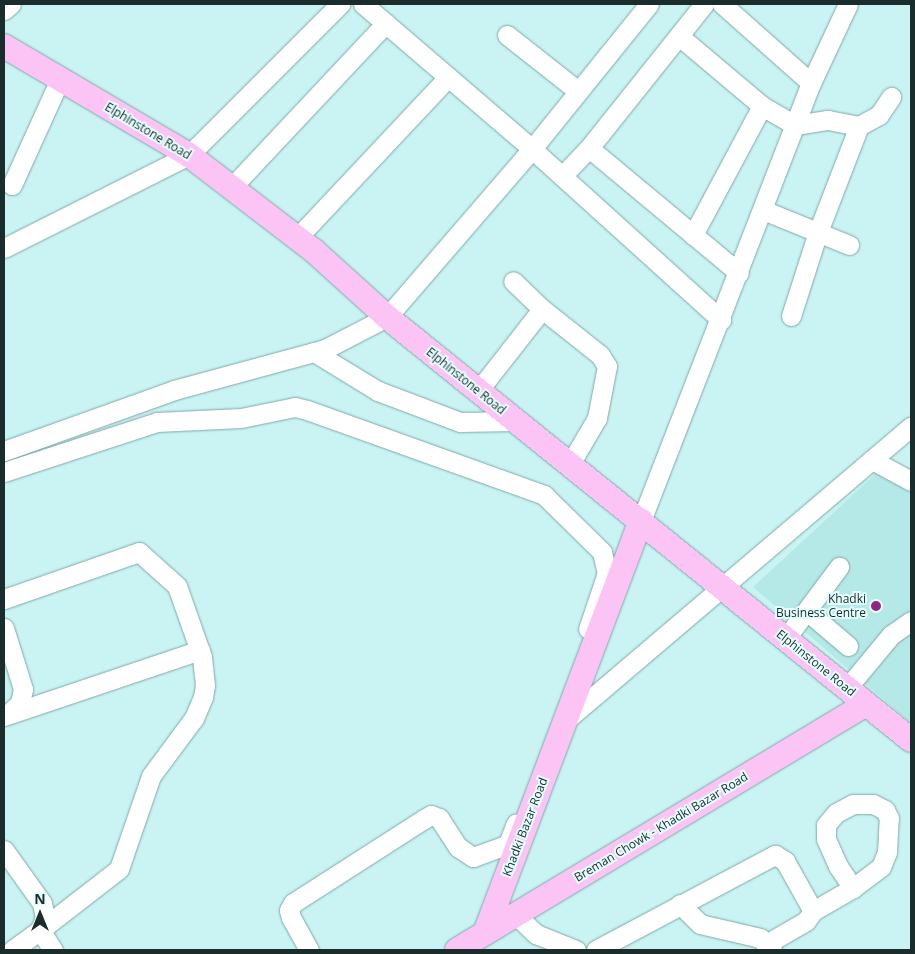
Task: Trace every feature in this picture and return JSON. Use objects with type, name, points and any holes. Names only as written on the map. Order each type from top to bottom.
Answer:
[{"type":"main road","name":"Elphinstone Road","points":[[4,46],[189,155],[296,238],[387,317],[911,740]]},
{"type":"main road","name":"Khadki Bazar Road","points":[[485,933],[641,521]]},
{"type":"main road","name":"Breman Chowk - Khadki Bazar Road","points":[[457,950],[866,704]]},
{"type":"street","points":[[4,10],[11,4]]},
{"type":"street","points":[[4,248],[189,155],[340,4]]},
{"type":"street","points":[[363,4],[532,149],[721,320]]},
{"type":"street","points":[[4,450],[174,390],[314,352],[387,317],[532,149],[649,4]]},
{"type":"street","points":[[562,176],[589,148],[704,4]]},
{"type":"street","points":[[722,4],[811,83]]},
{"type":"street","points":[[641,521],[721,320],[811,83],[848,4]]},
{"type":"street","points":[[232,188],[386,23]]},
{"type":"street","points":[[508,35],[578,91]]},
{"type":"street","points":[[679,36],[762,106],[795,125],[828,120],[859,126],[879,116],[891,97]]},
{"type":"street","points":[[296,238],[448,76]]},
{"type":"street","points":[[12,185],[60,79]]},
{"type":"street","points":[[693,235],[762,106]]},
{"type":"street","points":[[791,316],[818,232],[859,126]]},
{"type":"street","points":[[589,148],[739,273]]},
{"type":"street","points":[[763,210],[849,246]]},
{"type":"street","points":[[513,281],[542,309],[600,354],[607,366],[597,418],[570,464]]},
{"type":"street","points":[[478,390],[542,309]]},
{"type":"street","points":[[314,352],[378,391],[460,422],[516,421]]},
{"type":"street","points":[[4,472],[157,422],[241,418],[296,407],[507,479],[544,495],[602,552],[607,573],[601,594],[508,844],[473,857],[458,847],[439,818],[431,815],[293,903],[289,910],[291,918],[309,950]]},
{"type":"street","name":"Khadki Bazar Road","points":[[566,720],[724,588],[911,426]]},
{"type":"street","points":[[872,460],[911,481]]},
{"type":"street","points":[[4,599],[139,552],[178,586],[200,650],[205,685],[203,697],[194,718],[151,776],[119,869],[12,950]]},
{"type":"street","points":[[786,638],[839,567]]},
{"type":"street","points":[[807,611],[848,646]]},
{"type":"street","points":[[847,688],[891,635],[911,621]]},
{"type":"street","points":[[4,628],[23,689],[20,703],[6,715]]},
{"type":"street","points":[[6,715],[200,650]]},
{"type":"street","points":[[4,850],[42,903],[45,918],[40,930]]},
{"type":"street","points":[[596,950],[775,855],[785,861],[813,911]]},
{"type":"street","points":[[680,904],[700,924],[760,938],[770,947],[806,921],[813,911],[853,888]]},
{"type":"street","points":[[516,915],[534,942],[576,950]]},
{"type":"street","points":[[40,930],[52,950]]},
{"type":"shaded area","points":[[898,464],[911,469],[911,723],[753,587],[885,465]]},
{"type":"place","name":"Khadki Business Centre","points":[[876,606]]}]
